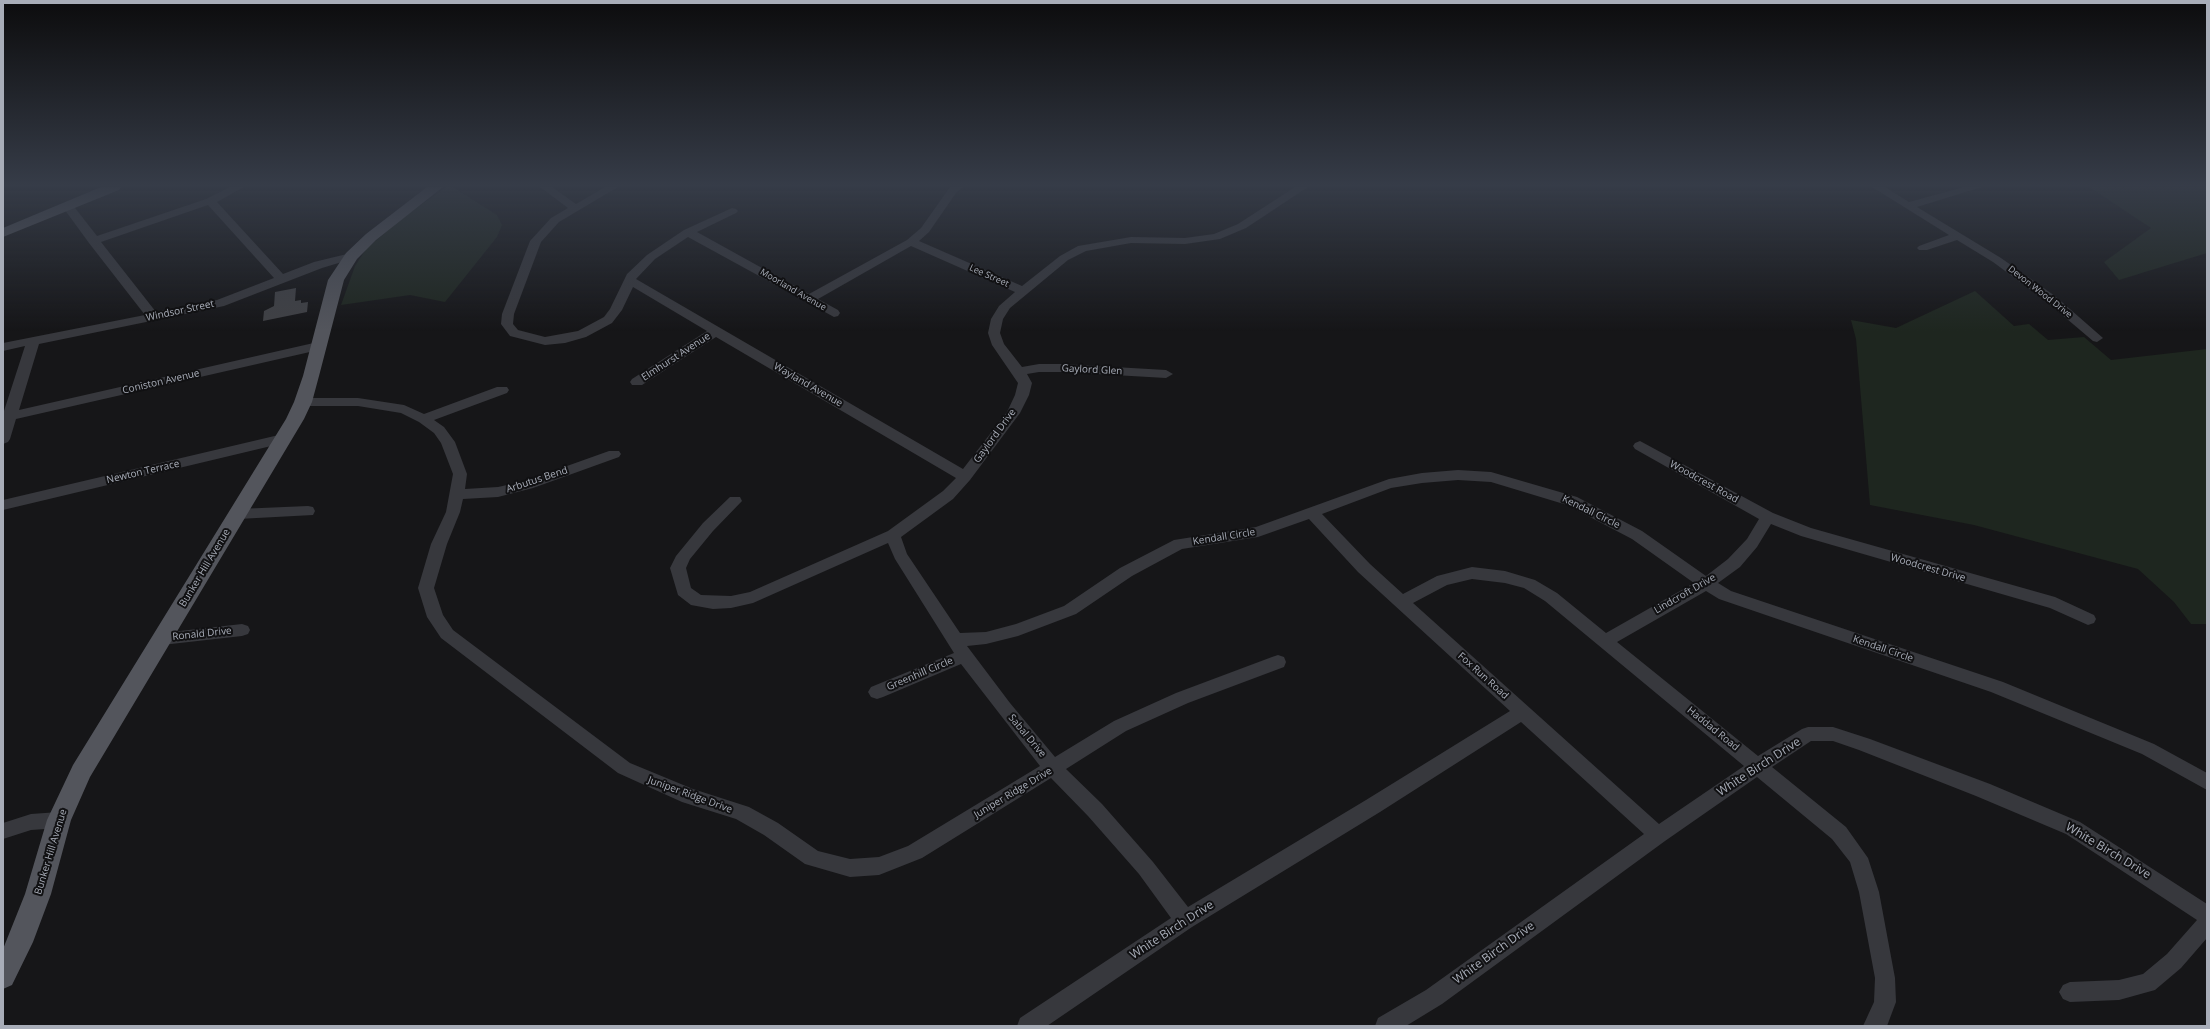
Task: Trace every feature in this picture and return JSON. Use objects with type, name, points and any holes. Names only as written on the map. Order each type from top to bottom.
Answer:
[{"type":"main road","name":"Bunker Hill Avenue","points":[[3,976],[20,942],[38,894],[59,820],[81,772],[283,439],[303,402],[336,280],[351,256],[374,235]]},
{"type":"street","points":[[89,235],[152,316]]},
{"type":"street","points":[[93,241],[110,235]]},
{"type":"street","points":[[241,235],[281,279]]},
{"type":"street","points":[[541,235],[536,241],[512,299],[507,324],[514,333],[528,338],[545,341],[582,334],[608,320],[619,302],[629,280],[650,257],[683,235]]},
{"type":"street","name":"Moorland Avenue","points":[[693,235],[834,313]]},
{"type":"street","points":[[810,299],[912,242],[920,235]]},
{"type":"street","name":"Gaylord Drive","points":[[735,501],[708,527],[684,556],[678,568],[684,591],[697,601],[713,603],[731,602],[753,597],[893,535],[948,495],[964,477],[1013,413],[1022,395],[1025,383],[1019,372],[998,345],[994,333],[997,319],[1004,306],[1049,268],[1082,248],[1105,242],[1131,240],[1185,241],[1221,235]]},
{"type":"street","points":[[1923,248],[1958,236]]},
{"type":"street","name":"Devon Wood Drive","points":[[1958,236],[2024,278],[2097,338]]},
{"type":"street","name":"Lee Street","points":[[912,242],[1022,291]]},
{"type":"street","name":"Windsor Street","points":[[3,346],[220,303],[325,263],[351,256]]},
{"type":"street","name":"Wayland Avenue","points":[[629,280],[651,295],[964,477]]},
{"type":"street","points":[[619,302],[631,297],[651,295]]},
{"type":"street","name":"Elmhurst Avenue","points":[[637,382],[715,332]]},
{"type":"street","points":[[3,439],[7,417],[33,341]]},
{"type":"street","name":"Coniston Avenue","points":[[7,417],[318,346]]},
{"type":"street","name":"Gaylord Glen","points":[[1019,372],[1039,368],[1062,368],[1166,374]]},
{"type":"street","points":[[424,418],[502,390]]},
{"type":"street","name":"Juniper Ridge Drive","points":[[303,402],[385,404],[404,409],[424,418],[439,430],[448,442],[460,474],[457,494],[453,512],[439,544],[426,588],[435,617],[447,634],[624,768],[689,796],[742,813],[771,829],[812,858],[830,864],[850,868],[879,866],[915,852],[1054,768],[1120,726],[1182,698],[1278,662]]},
{"type":"street","name":"Newton Terrace","points":[[3,505],[283,439]]},
{"type":"street","name":"Woodcrest Road","points":[[1640,446],[1768,517]]},
{"type":"street","name":"Arbutus Bend","points":[[457,494],[498,492],[521,487],[614,454]]},
{"type":"street","name":"Kendall Circle","points":[[956,640],[986,638],[1018,630],[1070,610],[1126,572],[1179,544],[1258,532],[1388,484],[1422,478],[1458,475],[1491,477],[1528,486],[1572,501],[1607,518],[1637,536],[1706,584],[1725,595],[1997,687],[2148,749],[2207,782]]},
{"type":"street","points":[[238,514],[308,511]]},
{"type":"street","name":"Fox Run Road","points":[[1312,513],[1364,568],[1658,835]]},
{"type":"street","name":"Lindcroft Drive","points":[[1605,642],[1706,584],[1734,563],[1752,543],[1768,517]]},
{"type":"street","name":"Woodcrest Drive","points":[[1768,517],[1806,532],[1851,546],[2055,603],[2088,619]]},
{"type":"street","name":"Sabal Drive","points":[[893,535],[900,555],[956,640],[964,656],[1004,708],[1054,768],[1095,810],[1146,868],[1185,920]]},
{"type":"street","name":"Haddad Road","points":[[1401,602],[1443,580],[1472,574],[1505,577],[1529,584],[1551,597],[1839,833],[1858,858],[1869,892],[1885,978],[1885,1002],[1879,1019],[1874,1026]]},
{"type":"street","name":"Ronald Drive","points":[[162,639],[242,630]]},
{"type":"street","name":"Greenhill Circle","points":[[877,692],[964,656]]},
{"type":"street","name":"White Birch Drive","points":[[1028,1026],[1185,920],[1373,806],[1522,712]]},
{"type":"street","name":"White Birch Drive","points":[[1386,1026],[1434,997],[1658,835],[1758,766],[1808,734],[1833,734],[1839,736],[1983,790],[2073,828],[2207,915]]},
{"type":"street","points":[[3,831],[31,822],[59,820]]},
{"type":"street","points":[[2070,992],[2119,990],[2148,983],[2174,961],[2207,923]]},
{"type":"shaded area","points":[[382,235],[498,235],[445,302],[410,295],[341,305],[355,266],[366,249]]},
{"type":"shaded area","points":[[2141,235],[2207,235],[2207,253],[2119,280],[2104,262]]},
{"type":"shaded area","points":[[1975,291],[2014,326],[2029,324],[2048,340],[2084,337],[2111,360],[2207,349],[2207,624],[2191,624],[2174,602],[2138,569],[1974,525],[1870,505],[1856,339],[1851,320],[1896,328]]},
{"type":"building","points":[[296,288],[295,301],[301,300],[301,303],[308,302],[307,312],[263,321],[264,311],[274,306],[275,292]]}]
